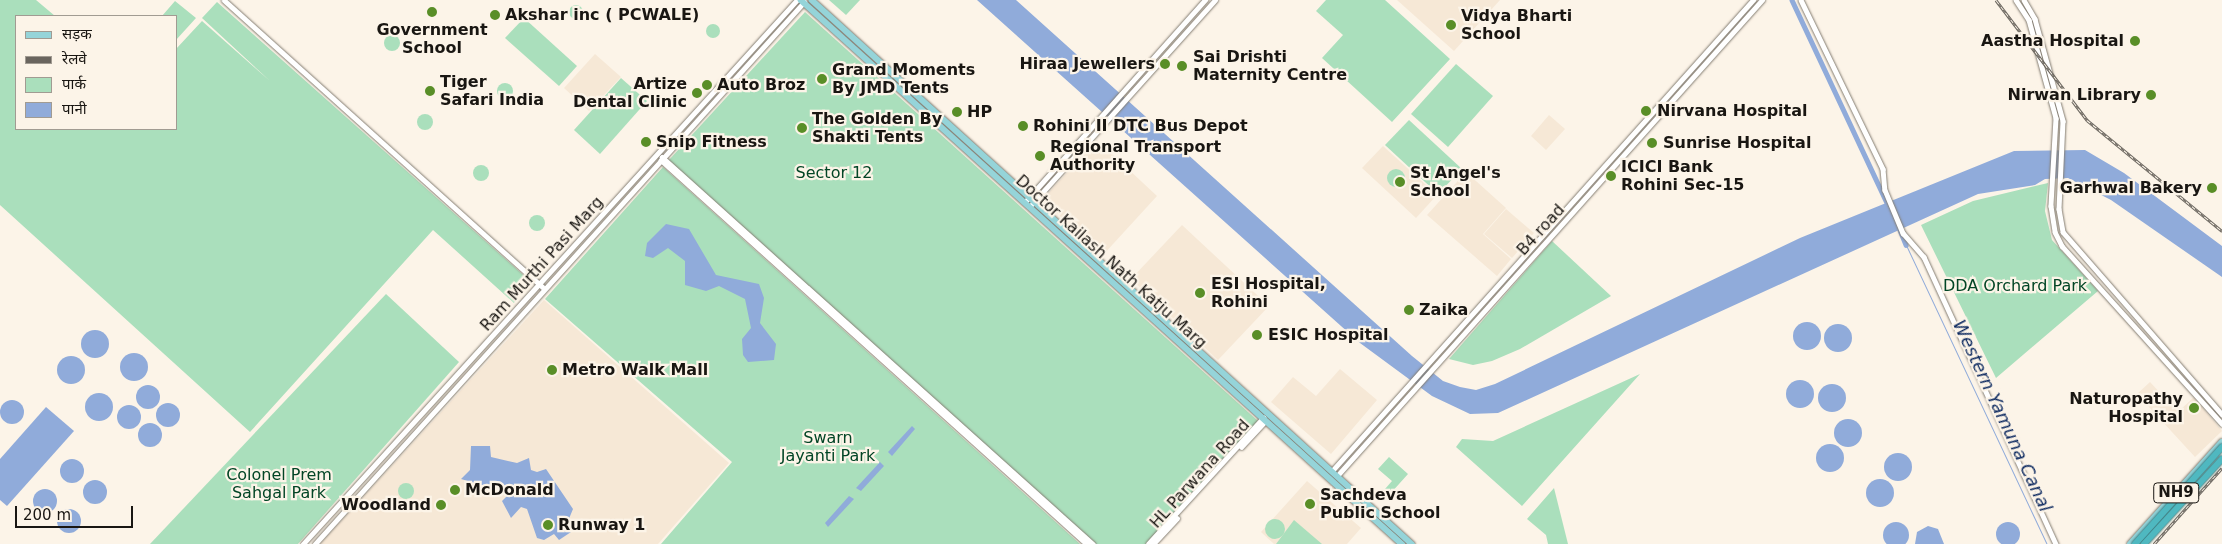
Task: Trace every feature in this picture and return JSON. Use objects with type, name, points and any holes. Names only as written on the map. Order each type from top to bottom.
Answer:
[{"type":"highway","name":"NH9","points":[[2135,544],[2176,493],[2222,447]]},
{"type":"highway","name":"NH9","points":[[2146,544],[2222,458]]},
{"type":"main road","name":"Doctor Kailash Nath Katju Marg","points":[[812,0],[1029,202]]},
{"type":"main road","name":"Doctor Kailash Nath Katju Marg","points":[[803,1],[1412,544]]},
{"type":"main road","points":[[852,46],[857,40]]},
{"type":"main road","name":"Doctor Kailash Nath Katju Marg","points":[[1232,385],[1264,419],[1402,544]]},
{"type":"main road","points":[[2130,544],[2146,524],[2222,442]]},
{"type":"main road","points":[[2146,544],[2222,463]]},
{"type":"main road","points":[[2146,524],[2158,533]]},
{"type":"street","points":[[224,0],[546,289]]},
{"type":"street","name":"Ram Murthi Pasi Marg","points":[[303,544],[541,285],[797,0]]},
{"type":"street","points":[[1029,202],[1131,82],[1205,0]]},
{"type":"street","points":[[1029,202],[1097,132],[1215,0]]},
{"type":"street","name":"B4 road","points":[[1332,472],[1753,0]]},
{"type":"street","name":"B4 road","points":[[1337,476],[1762,0]]},
{"type":"street","points":[[1801,0],[1884,175],[1887,194],[1903,233],[1924,257],[2056,544]]},
{"type":"street","points":[[2016,0],[2028,20],[2060,136],[2053,182],[2052,220],[2062,246],[2222,424]]},
{"type":"street","points":[[2024,0],[2035,19],[2060,108],[2061,182],[2059,218],[2069,242],[2222,414]]},
{"type":"street","name":"Ram Murthi Pasi Marg","points":[[315,544],[663,160],[803,1]]},
{"type":"street","points":[[2053,109],[2060,108]]},
{"type":"street","points":[[1077,144],[1082,148]]},
{"type":"street","points":[[658,155],[1087,544]]},
{"type":"street","points":[[663,160],[1093,544]]},
{"type":"street","points":[[1148,544],[1264,419]]},
{"type":"street","name":"HL Parwana Road","points":[[1153,544],[1264,419]]},
{"type":"shaded area","name":"Vidya Bharti School","points":[[1397,0],[1500,0],[1454,51]]},
{"type":"shaded area","points":[[595,54],[621,77],[589,111],[564,88]]},
{"type":"shaded area","points":[[1549,115],[1565,129],[1546,150],[1531,136]]},
{"type":"shaded area","points":[[1097,140],[1157,196],[1103,255],[1042,200]]},
{"type":"shaded area","name":"St Angel's School","points":[[1383,146],[1437,195],[1416,218],[1362,168]]},
{"type":"shaded area","points":[[1466,172],[1506,208],[1483,234],[1511,259],[1497,276],[1427,215]]},
{"type":"shaded area","points":[[1506,209],[1534,233],[1512,258],[1484,234]]},
{"type":"shaded area","name":"ESI Hospital, Rohini","points":[[1182,225],[1269,306],[1218,360],[1131,279]]},
{"type":"shaded area","name":"Metro Walk Mall","points":[[544,300],[729,463],[658,544],[320,544]]},
{"type":"shaded area","points":[[1340,369],[1377,400],[1331,454],[1271,402],[1293,377],[1316,396]]},
{"type":"shaded area","points":[[2150,382],[2178,412],[2194,397],[2222,431],[2195,457],[2137,394]]},
{"type":"shaded area","name":"Sachdeva Public School","points":[[1307,481],[1361,528],[1347,544],[1274,544],[1261,532]]},
{"type":"green space","points":[[0,0],[36,0],[54,15],[15,15],[15,130],[178,130],[178,47],[202,21],[270,81],[202,18],[217,2],[529,280],[514,303],[433,230],[250,432],[0,205]]},
{"type":"green space","points":[[829,0],[860,0],[846,15]]},
{"type":"green space","points":[[1326,0],[1385,0],[1450,59],[1392,122],[1322,58],[1343,35],[1316,11]]},
{"type":"green space","points":[[175,1],[196,18],[178,38],[178,15],[163,15]]},
{"type":"green space","points":[[573,5],[579,5],[583,12],[579,19],[573,19],[569,15],[569,9]]},
{"type":"green space","name":"Sector 12","points":[[805,12],[1258,421],[1146,544],[1096,544],[668,161]]},
{"type":"green space","points":[[524,18],[577,66],[559,86],[505,38]]},
{"type":"green space","points":[[710,24],[716,24],[720,31],[716,38],[710,38],[706,34],[706,28]]},
{"type":"green space","points":[[392,35],[398,37],[400,43],[398,49],[392,51],[386,49],[384,43],[386,37]]},
{"type":"green space","points":[[1456,64],[1493,96],[1448,147],[1411,114]]},
{"type":"green space","points":[[621,78],[647,101],[600,154],[574,130]]},
{"type":"green space","points":[[502,83],[508,83],[513,88],[511,97],[502,99],[497,94],[497,88]]},
{"type":"green space","points":[[422,114],[428,114],[433,119],[431,128],[422,130],[417,125],[417,119]]},
{"type":"green space","points":[[1409,120],[1462,169],[1438,194],[1385,145]]},
{"type":"green space","points":[[478,165],[484,165],[489,170],[487,179],[478,181],[473,176],[473,170]]},
{"type":"green space","name":"Swarn Jayanti Park","points":[[663,167],[1080,544],[661,544],[732,462],[545,299]]},
{"type":"green space","points":[[1392,169],[1400,169],[1405,174],[1403,185],[1392,187],[1387,182],[1387,174]]},
{"type":"green space","name":"DDA Orchard Park","points":[[2048,183],[2045,211],[2052,240],[2098,291],[1996,378],[1921,225],[1973,201]]},
{"type":"green space","points":[[534,215],[540,215],[545,220],[543,229],[534,231],[529,226],[529,220]]},
{"type":"green space","points":[[1552,241],[1611,296],[1520,349],[1492,361],[1473,365],[1449,359]]},
{"type":"green space","name":"Colonel Prem Sahgal Park","points":[[386,294],[459,362],[298,544],[150,544]]},
{"type":"green space","points":[[1640,374],[1522,506],[1456,447],[1462,439],[1493,441]]},
{"type":"green space","points":[[1389,457],[1408,474],[1390,494],[1385,489],[1392,481],[1378,469]]},
{"type":"green space","points":[[406,483],[414,491],[406,499],[398,491]]},
{"type":"green space","points":[[1554,488],[1568,544],[1548,544],[1546,535],[1527,519]]},
{"type":"green space","points":[[1275,519],[1282,522],[1285,529],[1282,536],[1275,539],[1268,536],[1265,529],[1268,522]]},
{"type":"green space","points":[[1294,520],[1322,544],[1276,544]]},
{"type":"water","points":[[977,0],[1016,0],[1412,356],[1443,381],[1460,387],[1476,390],[1495,384],[1800,238],[2014,151],[2085,150],[2124,173],[2222,246],[2222,277],[2111,200],[2068,178],[2045,179],[2035,185],[1978,194],[1498,413],[1470,414],[1432,396],[1360,343]]},
{"type":"water","points":[[666,224],[689,229],[716,275],[759,284],[764,298],[760,323],[776,344],[774,360],[748,362],[743,355],[742,339],[751,328],[745,299],[719,286],[706,291],[685,285],[685,261],[668,248],[653,258],[645,256],[647,243]]},
{"type":"water","points":[[1807,322],[1817,326],[1821,336],[1817,346],[1807,350],[1797,346],[1793,336],[1797,326]]},
{"type":"water","points":[[1838,324],[1848,328],[1852,338],[1848,348],[1838,352],[1828,348],[1824,338],[1828,328]]},
{"type":"water","points":[[95,330],[105,334],[109,344],[105,354],[95,358],[85,354],[81,344],[85,334]]},
{"type":"water","points":[[134,353],[144,357],[148,367],[144,377],[134,381],[124,377],[120,367],[124,357]]},
{"type":"water","points":[[71,356],[81,360],[85,370],[81,380],[71,384],[61,380],[57,370],[61,360]]},
{"type":"water","points":[[1800,380],[1810,384],[1814,394],[1810,404],[1800,408],[1790,404],[1786,394],[1790,384]]},
{"type":"water","points":[[1832,384],[1842,388],[1846,398],[1842,408],[1832,412],[1822,408],[1818,398],[1822,388]]},
{"type":"water","points":[[148,385],[157,388],[160,397],[157,406],[148,409],[139,406],[136,397],[139,388]]},
{"type":"water","points":[[99,393],[109,397],[113,407],[109,417],[99,421],[89,417],[85,407],[89,397]]},
{"type":"water","points":[[12,400],[21,403],[24,412],[21,421],[12,424],[3,421],[0,412],[3,403]]},
{"type":"water","points":[[168,403],[177,406],[180,415],[177,424],[168,427],[159,424],[156,415],[159,406]]},
{"type":"water","points":[[129,405],[138,408],[141,417],[138,426],[129,429],[120,426],[117,417],[120,408]]},
{"type":"water","points":[[46,407],[74,431],[7,506],[0,500],[0,459]]},
{"type":"water","points":[[1848,419],[1858,423],[1862,433],[1858,443],[1848,447],[1838,443],[1834,433],[1838,423]]},
{"type":"water","points":[[150,423],[159,426],[162,435],[159,444],[150,447],[141,444],[138,435],[141,426]]},
{"type":"water","points":[[912,426],[915,429],[892,456],[888,452]]},
{"type":"water","points":[[1830,444],[1840,448],[1844,458],[1840,468],[1830,472],[1820,468],[1816,458],[1820,448]]},
{"type":"water","points":[[471,446],[490,446],[491,457],[517,463],[529,458],[531,470],[537,472],[546,469],[573,509],[568,521],[571,532],[559,540],[554,534],[544,540],[537,538],[527,509],[521,507],[511,518],[502,501],[507,496],[493,484],[488,487],[461,479],[470,470]]},
{"type":"water","points":[[1898,453],[1908,457],[1912,467],[1908,477],[1898,481],[1888,477],[1884,467],[1888,457]]},
{"type":"water","points":[[72,459],[81,462],[84,471],[81,480],[72,483],[63,480],[60,471],[63,462]]},
{"type":"water","points":[[880,462],[884,466],[861,491],[856,488]]},
{"type":"water","points":[[1880,479],[1890,483],[1894,493],[1890,503],[1880,507],[1870,503],[1866,493],[1870,483]]},
{"type":"water","points":[[95,480],[104,483],[107,492],[104,501],[95,504],[86,501],[83,492],[86,483]]},
{"type":"water","points":[[45,489],[54,492],[57,501],[54,510],[45,513],[36,510],[33,501],[36,492]]},
{"type":"water","points":[[849,496],[854,499],[828,527],[825,523]]},
{"type":"water","points":[[69,509],[78,512],[81,521],[78,530],[69,533],[60,530],[57,521],[60,512]]},
{"type":"water","points":[[1891,523],[1901,523],[1908,530],[1908,540],[1904,545],[1888,545],[1884,540],[1884,530]]},
{"type":"water","points":[[2004,523],[2012,523],[2019,530],[2019,538],[2012,545],[2004,545],[1997,538],[1997,530]]},
{"type":"water","points":[[1928,526],[1938,529],[1944,544],[1915,544],[1917,532]]},
{"type":"waterway","name":"Western Yamuna Canal","points":[[1792,0],[1889,207]]},
{"type":"waterway","points":[[1900,230],[1906,245]]},
{"type":"waterway","name":"Western Yamuna Canal","points":[[1906,245],[2047,544]]},
{"type":"railway","points":[[1996,0],[2087,120],[2222,231]]},
{"type":"railway","points":[[2154,544],[2222,468]]},
{"type":"place","name":"Government School","points":[[432,12]]},
{"type":"place","name":"Akshar inc ( PCWALE)","points":[[495,15]]},
{"type":"place","name":"Vidya Bharti School","points":[[1451,25]]},
{"type":"place","name":"Aastha Hospital","points":[[2135,41]]},
{"type":"place","name":"Hiraa Jewellers","points":[[1165,64]]},
{"type":"place","name":"Sai Drishti Maternity Centre","points":[[1182,66]]},
{"type":"place","name":"Grand Moments By JMD Tents","points":[[822,79]]},
{"type":"place","name":"Auto Broz","points":[[707,85]]},
{"type":"place","name":"Tiger Safari India","points":[[430,91]]},
{"type":"place","name":"Artize Dental Clinic","points":[[697,93]]},
{"type":"place","name":"Nirwan Library","points":[[2151,95]]},
{"type":"place","name":"Nirvana Hospital","points":[[1646,111]]},
{"type":"place","name":"HP","points":[[957,112]]},
{"type":"place","name":"Rohini II DTC Bus Depot","points":[[1023,126]]},
{"type":"place","name":"The Golden By Shakti Tents","points":[[802,128]]},
{"type":"place","name":"Snip Fitness","points":[[646,142]]},
{"type":"place","name":"Sunrise Hospital","points":[[1652,143]]},
{"type":"place","name":"Regional Transport Authority","points":[[1040,156]]},
{"type":"place","name":"ICICI Bank Rohini Sec-15","points":[[1611,176]]},
{"type":"place","name":"St Angel's School","points":[[1400,182]]},
{"type":"place","name":"Garhwal Bakery","points":[[2212,188]]},
{"type":"place","name":"ESI Hospital, Rohini","points":[[1200,293]]},
{"type":"place","name":"Zaika","points":[[1409,310]]},
{"type":"place","name":"ESIC Hospital","points":[[1257,335]]},
{"type":"place","name":"Metro Walk Mall","points":[[552,370]]},
{"type":"place","name":"Naturopathy Hospital","points":[[2194,408]]},
{"type":"place","name":"McDonald","points":[[455,490]]},
{"type":"place","name":"Sachdeva Public School","points":[[1310,504]]},
{"type":"place","name":"Woodland","points":[[441,505]]},
{"type":"place","name":"Runway 1","points":[[548,525]]}]
